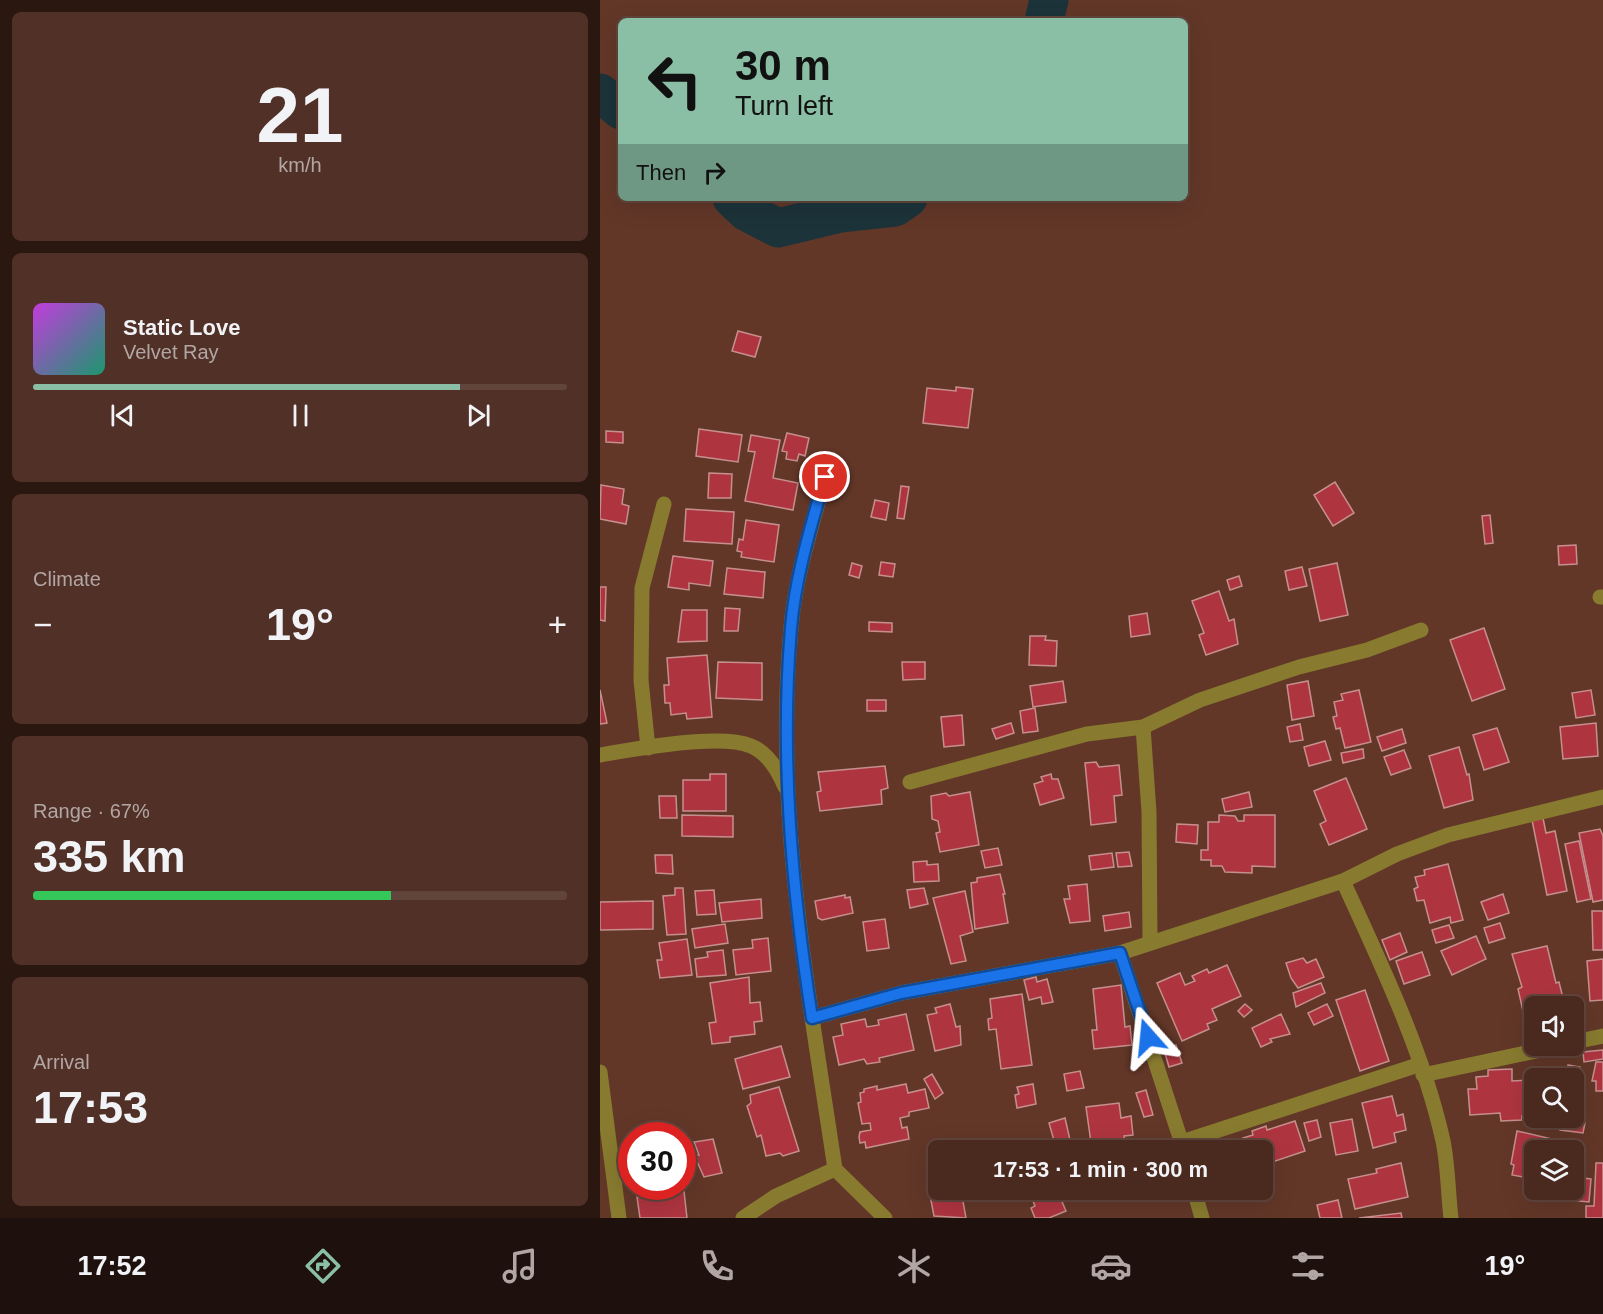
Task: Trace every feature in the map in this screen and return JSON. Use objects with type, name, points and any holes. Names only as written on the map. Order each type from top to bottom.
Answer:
[{"type":"street","points":[[787,798],[791,627],[795,598],[825,477]]},
{"type":"street","points":[[648,748],[640,680],[642,588],[664,504]]},
{"type":"street","points":[[910,782],[1087,734],[1143,727],[1200,700],[1299,667],[1367,650],[1421,630]]},
{"type":"street","points":[[1143,727],[1149,812],[1150,941]]},
{"type":"street","points":[[600,755],[710,742],[750,746],[763,753],[774,766],[785,785],[787,798],[793,890],[835,1169],[885,1218]]},
{"type":"street","points":[[812,1018],[901,993],[1120,953],[1150,941],[1343,881],[1397,854],[1448,836],[1603,797]]},
{"type":"street","points":[[1343,881],[1376,951],[1422,1070],[1443,1142],[1451,1218]]},
{"type":"street","points":[[1120,953],[1181,1140]]},
{"type":"street","points":[[1584,1040],[1603,1036]]},
{"type":"street","points":[[1202,1140],[1422,1070],[1524,1052]]},
{"type":"street","points":[[600,1072],[619,1218]]},
{"type":"street","points":[[743,1218],[776,1196],[835,1169]]},
{"type":"street","points":[[1197,1200],[1202,1218]]},
{"type":"building","points":[[738,331],[761,337],[755,357],[732,351]]},
{"type":"building","points":[[956,387],[973,389],[968,428],[923,423],[927,388],[956,391]]},
{"type":"building","points":[[699,429],[742,435],[738,462],[696,456]]},
{"type":"building","points":[[606,431],[623,432],[623,443],[606,442]]},
{"type":"building","points":[[787,433],[809,438],[805,456],[799,454],[797,461],[786,459],[787,452],[782,451]]},
{"type":"building","points":[[751,435],[780,440],[773,478],[798,483],[793,510],[745,501],[755,452],[748,451]]},
{"type":"building","points":[[709,473],[732,474],[731,498],[708,498]]},
{"type":"building","points":[[1335,482],[1354,513],[1333,526],[1314,495]]},
{"type":"building","points":[[601,485],[624,489],[622,504],[629,506],[626,524],[600,519]]},
{"type":"building","points":[[901,486],[909,487],[904,519],[897,518]]},
{"type":"building","points":[[875,500],[889,503],[886,520],[871,517]]},
{"type":"building","points":[[686,509],[734,512],[732,544],[684,541]]},
{"type":"building","points":[[1490,515],[1493,543],[1485,544],[1482,516]]},
{"type":"building","points":[[746,520],[779,525],[774,562],[741,557],[742,552],[737,551],[739,539],[743,540]]},
{"type":"building","points":[[1576,545],[1577,564],[1559,565],[1558,546]]},
{"type":"building","points":[[673,556],[713,561],[710,586],[689,583],[689,590],[668,587]]},
{"type":"building","points":[[881,562],[895,564],[893,577],[879,575]]},
{"type":"building","points":[[852,563],[862,566],[859,578],[849,575]]},
{"type":"building","points":[[1337,563],[1348,615],[1320,621],[1309,569]]},
{"type":"building","points":[[1302,567],[1307,586],[1289,590],[1285,571]]},
{"type":"building","points":[[727,568],[765,572],[763,598],[724,594]]},
{"type":"building","points":[[1239,576],[1242,586],[1230,590],[1227,580]]},
{"type":"building","points":[[600,587],[606,587],[605,621],[600,620]]},
{"type":"building","points":[[1219,591],[1229,621],[1234,619],[1238,644],[1206,655],[1199,635],[1204,633],[1192,601]]},
{"type":"building","points":[[725,608],[740,609],[738,631],[724,631]]},
{"type":"building","points":[[682,610],[707,610],[707,641],[678,642]]},
{"type":"building","points":[[1147,613],[1150,634],[1131,637],[1129,616]]},
{"type":"building","points":[[869,622],[892,623],[892,632],[869,631]]},
{"type":"building","points":[[1484,628],[1505,689],[1472,701],[1450,640]]},
{"type":"building","points":[[1030,636],[1046,636],[1045,640],[1057,641],[1056,666],[1029,665]]},
{"type":"building","points":[[707,655],[712,717],[687,719],[686,713],[671,715],[670,703],[665,703],[664,685],[669,685],[667,658]]},
{"type":"building","points":[[718,662],[762,663],[762,700],[716,698]]},
{"type":"building","points":[[902,662],[925,662],[925,679],[903,680]]},
{"type":"building","points":[[1063,681],[1066,702],[1033,707],[1030,686]]},
{"type":"building","points":[[1308,681],[1314,716],[1292,720],[1287,685]]},
{"type":"building","points":[[600,690],[607,723],[600,724]]},
{"type":"building","points":[[1359,690],[1371,742],[1345,748],[1340,728],[1336,729],[1333,717],[1337,716],[1334,702],[1343,700],[1341,694]]},
{"type":"building","points":[[1591,690],[1595,715],[1576,718],[1572,693]]},
{"type":"building","points":[[867,700],[886,700],[886,711],[867,711]]},
{"type":"building","points":[[1035,708],[1038,731],[1023,733],[1020,711]]},
{"type":"building","points":[[962,715],[964,745],[944,747],[941,717]]},
{"type":"building","points":[[1011,723],[1014,733],[996,739],[992,729]]},
{"type":"building","points":[[1596,723],[1598,756],[1563,759],[1560,727]]},
{"type":"building","points":[[1300,724],[1303,740],[1290,742],[1287,727]]},
{"type":"building","points":[[1497,728],[1509,762],[1484,770],[1473,735]]},
{"type":"building","points":[[1402,729],[1406,743],[1382,751],[1377,737]]},
{"type":"building","points":[[1325,741],[1331,760],[1309,766],[1304,747]]},
{"type":"building","points":[[1459,747],[1467,775],[1469,774],[1473,800],[1444,808],[1429,756]]},
{"type":"building","points":[[1363,749],[1364,758],[1343,763],[1341,753]]},
{"type":"building","points":[[1404,750],[1411,768],[1391,775],[1384,757]]},
{"type":"building","points":[[1096,762],[1099,767],[1119,765],[1122,795],[1114,796],[1116,822],[1091,825],[1085,763]]},
{"type":"building","points":[[885,766],[888,788],[881,790],[882,804],[820,811],[817,792],[821,791],[818,772]]},
{"type":"building","points":[[710,774],[726,774],[726,811],[683,811],[683,780],[710,780]]},
{"type":"building","points":[[1051,774],[1052,779],[1058,779],[1064,798],[1040,805],[1034,784],[1043,781],[1041,777]]},
{"type":"building","points":[[1346,778],[1367,829],[1329,845],[1320,824],[1326,821],[1314,791]]},
{"type":"building","points":[[970,792],[979,845],[940,852],[936,833],[940,832],[938,821],[932,819],[931,796],[946,793],[949,796]]},
{"type":"building","points":[[1249,792],[1252,807],[1225,812],[1222,799]]},
{"type":"building","points":[[659,796],[676,796],[677,818],[660,818]]},
{"type":"building","points":[[682,815],[733,816],[733,837],[682,836]]},
{"type":"building","points":[[1219,815],[1235,816],[1238,821],[1244,821],[1244,815],[1275,815],[1275,867],[1252,866],[1252,873],[1225,872],[1222,866],[1211,866],[1211,860],[1201,860],[1201,850],[1208,850],[1208,822],[1219,822]]},
{"type":"building","points":[[1543,818],[1546,833],[1555,831],[1567,891],[1547,895],[1532,820]]},
{"type":"building","points":[[1177,824],[1198,825],[1197,844],[1176,842]]},
{"type":"building","points":[[1600,829],[1603,836],[1603,900],[1593,902],[1579,833]]},
{"type":"building","points":[[1579,841],[1591,899],[1577,902],[1565,844]]},
{"type":"building","points":[[998,848],[1002,865],[985,868],[981,851]]},
{"type":"building","points":[[1129,852],[1132,866],[1118,867],[1116,853]]},
{"type":"building","points":[[1112,853],[1114,867],[1091,870],[1089,856]]},
{"type":"building","points":[[655,855],[672,855],[673,874],[656,873]]},
{"type":"building","points":[[927,861],[927,865],[938,864],[939,881],[914,882],[913,862]]},
{"type":"building","points":[[1448,864],[1463,920],[1451,923],[1450,917],[1430,923],[1424,900],[1417,901],[1414,889],[1418,887],[1415,877],[1425,875],[1424,870]]},
{"type":"building","points":[[1000,874],[1008,923],[975,929],[971,883],[977,882],[977,878]]},
{"type":"building","points":[[1087,884],[1090,921],[1070,923],[1064,899],[1070,899],[1068,886]]},
{"type":"building","points":[[675,888],[683,888],[686,934],[667,935],[663,896],[675,895]]},
{"type":"building","points":[[924,888],[928,904],[910,908],[907,890]]},
{"type":"building","points":[[714,890],[716,914],[697,915],[695,891]]},
{"type":"building","points":[[965,891],[973,932],[960,936],[966,961],[951,964],[933,898]]},
{"type":"building","points":[[1503,894],[1509,913],[1488,920],[1481,902]]},
{"type":"building","points":[[845,895],[845,898],[850,897],[853,913],[822,920],[818,918],[815,901]]},
{"type":"building","points":[[761,899],[762,918],[722,922],[719,903]]},
{"type":"building","points":[[653,901],[653,929],[600,930],[600,902]]},
{"type":"building","points":[[1592,911],[1603,911],[1603,950],[1593,950]]},
{"type":"building","points":[[1129,912],[1131,927],[1105,931],[1103,916]]},
{"type":"building","points":[[885,919],[889,948],[867,951],[863,922]]},
{"type":"building","points":[[1500,923],[1505,938],[1489,943],[1484,928]]},
{"type":"building","points":[[725,924],[728,943],[695,948],[692,929]]},
{"type":"building","points":[[1449,925],[1454,938],[1436,943],[1432,930]]},
{"type":"building","points":[[1400,933],[1407,952],[1390,960],[1382,940]]},
{"type":"building","points":[[1476,936],[1486,959],[1452,975],[1441,951]]},
{"type":"building","points":[[768,938],[771,971],[736,975],[733,950],[753,948],[752,940]]},
{"type":"building","points":[[687,939],[692,975],[660,978],[657,960],[662,960],[659,943]]},
{"type":"building","points":[[1547,946],[1556,983],[1559,982],[1562,996],[1524,996],[1524,1016],[1518,989],[1522,987],[1512,954]]},
{"type":"building","points":[[723,950],[726,975],[697,977],[695,959],[708,957],[707,952]]},
{"type":"building","points":[[1422,952],[1430,975],[1404,984],[1396,961]]},
{"type":"building","points":[[1303,958],[1307,963],[1316,959],[1324,977],[1298,988],[1291,978],[1286,963]]},
{"type":"building","points":[[1603,959],[1603,1000],[1590,1001],[1587,961]]},
{"type":"building","points":[[1227,965],[1241,996],[1212,1009],[1217,1020],[1207,1024],[1209,1029],[1182,1041],[1157,983],[1180,973],[1185,985],[1195,981],[1192,976],[1207,969],[1209,973]]},
{"type":"building","points":[[749,977],[750,1003],[760,1002],[762,1021],[754,1022],[755,1034],[730,1037],[730,1042],[712,1044],[709,1023],[716,1022],[710,983]]},
{"type":"building","points":[[1036,977],[1037,982],[1047,979],[1053,1002],[1042,1004],[1041,997],[1029,1000],[1024,980]]},
{"type":"building","points":[[1321,983],[1325,993],[1296,1007],[1293,993]]},
{"type":"building","points":[[1121,985],[1125,1027],[1130,1026],[1132,1045],[1094,1049],[1092,1030],[1097,1030],[1093,989]]},
{"type":"building","points":[[1365,990],[1389,1061],[1360,1071],[1336,1000]]},
{"type":"building","points":[[1022,994],[1032,1065],[1001,1069],[996,1029],[989,1030],[988,1019],[992,1018],[990,999]]},
{"type":"building","points":[[950,1004],[956,1027],[960,1026],[961,1045],[935,1051],[927,1015],[937,1013],[935,1008]]},
{"type":"building","points":[[1245,1004],[1252,1010],[1244,1017],[1238,1011]]},
{"type":"building","points":[[1327,1004],[1333,1016],[1314,1025],[1308,1013]]},
{"type":"building","points":[[906,1014],[914,1050],[879,1058],[880,1062],[867,1064],[864,1059],[839,1065],[833,1037],[843,1035],[841,1024],[865,1019],[867,1027],[879,1025],[878,1020]]},
{"type":"building","points":[[1281,1014],[1290,1034],[1270,1039],[1272,1042],[1261,1047],[1252,1028]]},
{"type":"building","points":[[1176,1045],[1182,1063],[1169,1067],[1164,1050]]},
{"type":"building","points":[[781,1046],[790,1077],[743,1089],[735,1059]]},
{"type":"building","points":[[1603,1050],[1603,1059],[1584,1062],[1584,1052]]},
{"type":"building","points":[[1596,1062],[1603,1062],[1603,1091],[1596,1091],[1596,1081],[1592,1081]]},
{"type":"building","points":[[1568,1065],[1580,1067],[1580,1068],[1568,1068]]},
{"type":"building","points":[[1512,1069],[1512,1081],[1524,1080],[1522,1120],[1501,1121],[1500,1113],[1470,1115],[1468,1089],[1477,1089],[1476,1077],[1488,1076],[1488,1070]]},
{"type":"building","points":[[1080,1071],[1084,1088],[1067,1091],[1064,1074]]},
{"type":"building","points":[[932,1074],[943,1093],[935,1099],[924,1079]]},
{"type":"building","points":[[906,1084],[908,1093],[925,1089],[929,1108],[909,1112],[909,1116],[900,1118],[902,1128],[907,1127],[909,1139],[866,1148],[865,1142],[860,1143],[860,1132],[871,1130],[870,1123],[862,1124],[858,1103],[861,1102],[860,1093],[864,1092],[864,1089],[877,1086],[877,1090]]},
{"type":"building","points":[[1033,1084],[1036,1104],[1017,1108],[1015,1095],[1019,1094],[1017,1087]]},
{"type":"building","points":[[779,1087],[799,1151],[783,1156],[780,1153],[766,1156],[761,1135],[757,1137],[747,1106],[751,1103],[750,1095]]},
{"type":"building","points":[[1146,1090],[1153,1115],[1144,1117],[1136,1093]]},
{"type":"building","points":[[1392,1096],[1397,1116],[1403,1114],[1406,1130],[1394,1133],[1396,1142],[1373,1148],[1362,1103]]},
{"type":"building","points":[[1119,1103],[1121,1118],[1131,1116],[1133,1135],[1124,1136],[1125,1140],[1091,1140],[1086,1107]]},
{"type":"building","points":[[1065,1118],[1070,1140],[1054,1140],[1049,1123]]},
{"type":"building","points":[[1352,1119],[1358,1151],[1336,1155],[1330,1123]]},
{"type":"building","points":[[1317,1120],[1321,1137],[1309,1141],[1304,1123]]},
{"type":"building","points":[[1295,1121],[1305,1151],[1273,1162],[1273,1140],[1244,1140],[1243,1138],[1253,1135],[1252,1131],[1266,1126],[1267,1130]]},
{"type":"building","points":[[1560,1128],[1584,1128],[1583,1133],[1560,1130]]},
{"type":"building","points":[[1517,1131],[1552,1139],[1524,1140],[1524,1177],[1512,1175],[1514,1165],[1511,1164]]},
{"type":"building","points":[[713,1139],[722,1173],[704,1177],[696,1159],[696,1155],[699,1155],[696,1142]]},
{"type":"building","points":[[1401,1163],[1408,1197],[1355,1209],[1348,1179],[1377,1173],[1376,1169]]},
{"type":"building","points":[[1596,1163],[1603,1163],[1603,1218],[1586,1218],[1586,1206],[1594,1206]]},
{"type":"building","points":[[1584,1178],[1591,1179],[1589,1202],[1568,1200],[1584,1200]]},
{"type":"building","points":[[637,1200],[685,1200],[687,1218],[640,1218]]},
{"type":"building","points":[[931,1200],[963,1200],[966,1218],[934,1216]]},
{"type":"building","points":[[1032,1200],[1061,1200],[1066,1211],[1049,1218],[1035,1218],[1031,1208],[1035,1206]]},
{"type":"building","points":[[1338,1200],[1342,1218],[1320,1218],[1317,1205]]},
{"type":"building","points":[[1401,1213],[1402,1218],[1359,1218]]},
{"type":"waterway","points":[[1045,18],[1049,0]]},
{"type":"waterway","points":[[600,93],[618,108]]},
{"type":"waterway","points":[[735,201],[747,212],[778,228],[840,213],[895,207],[904,201]]},
{"type":"route","points":[[825,477],[795,598],[791,627],[787,729],[787,798],[793,890],[812,1018],[901,993],[1120,953],[1148,1037]]}]
